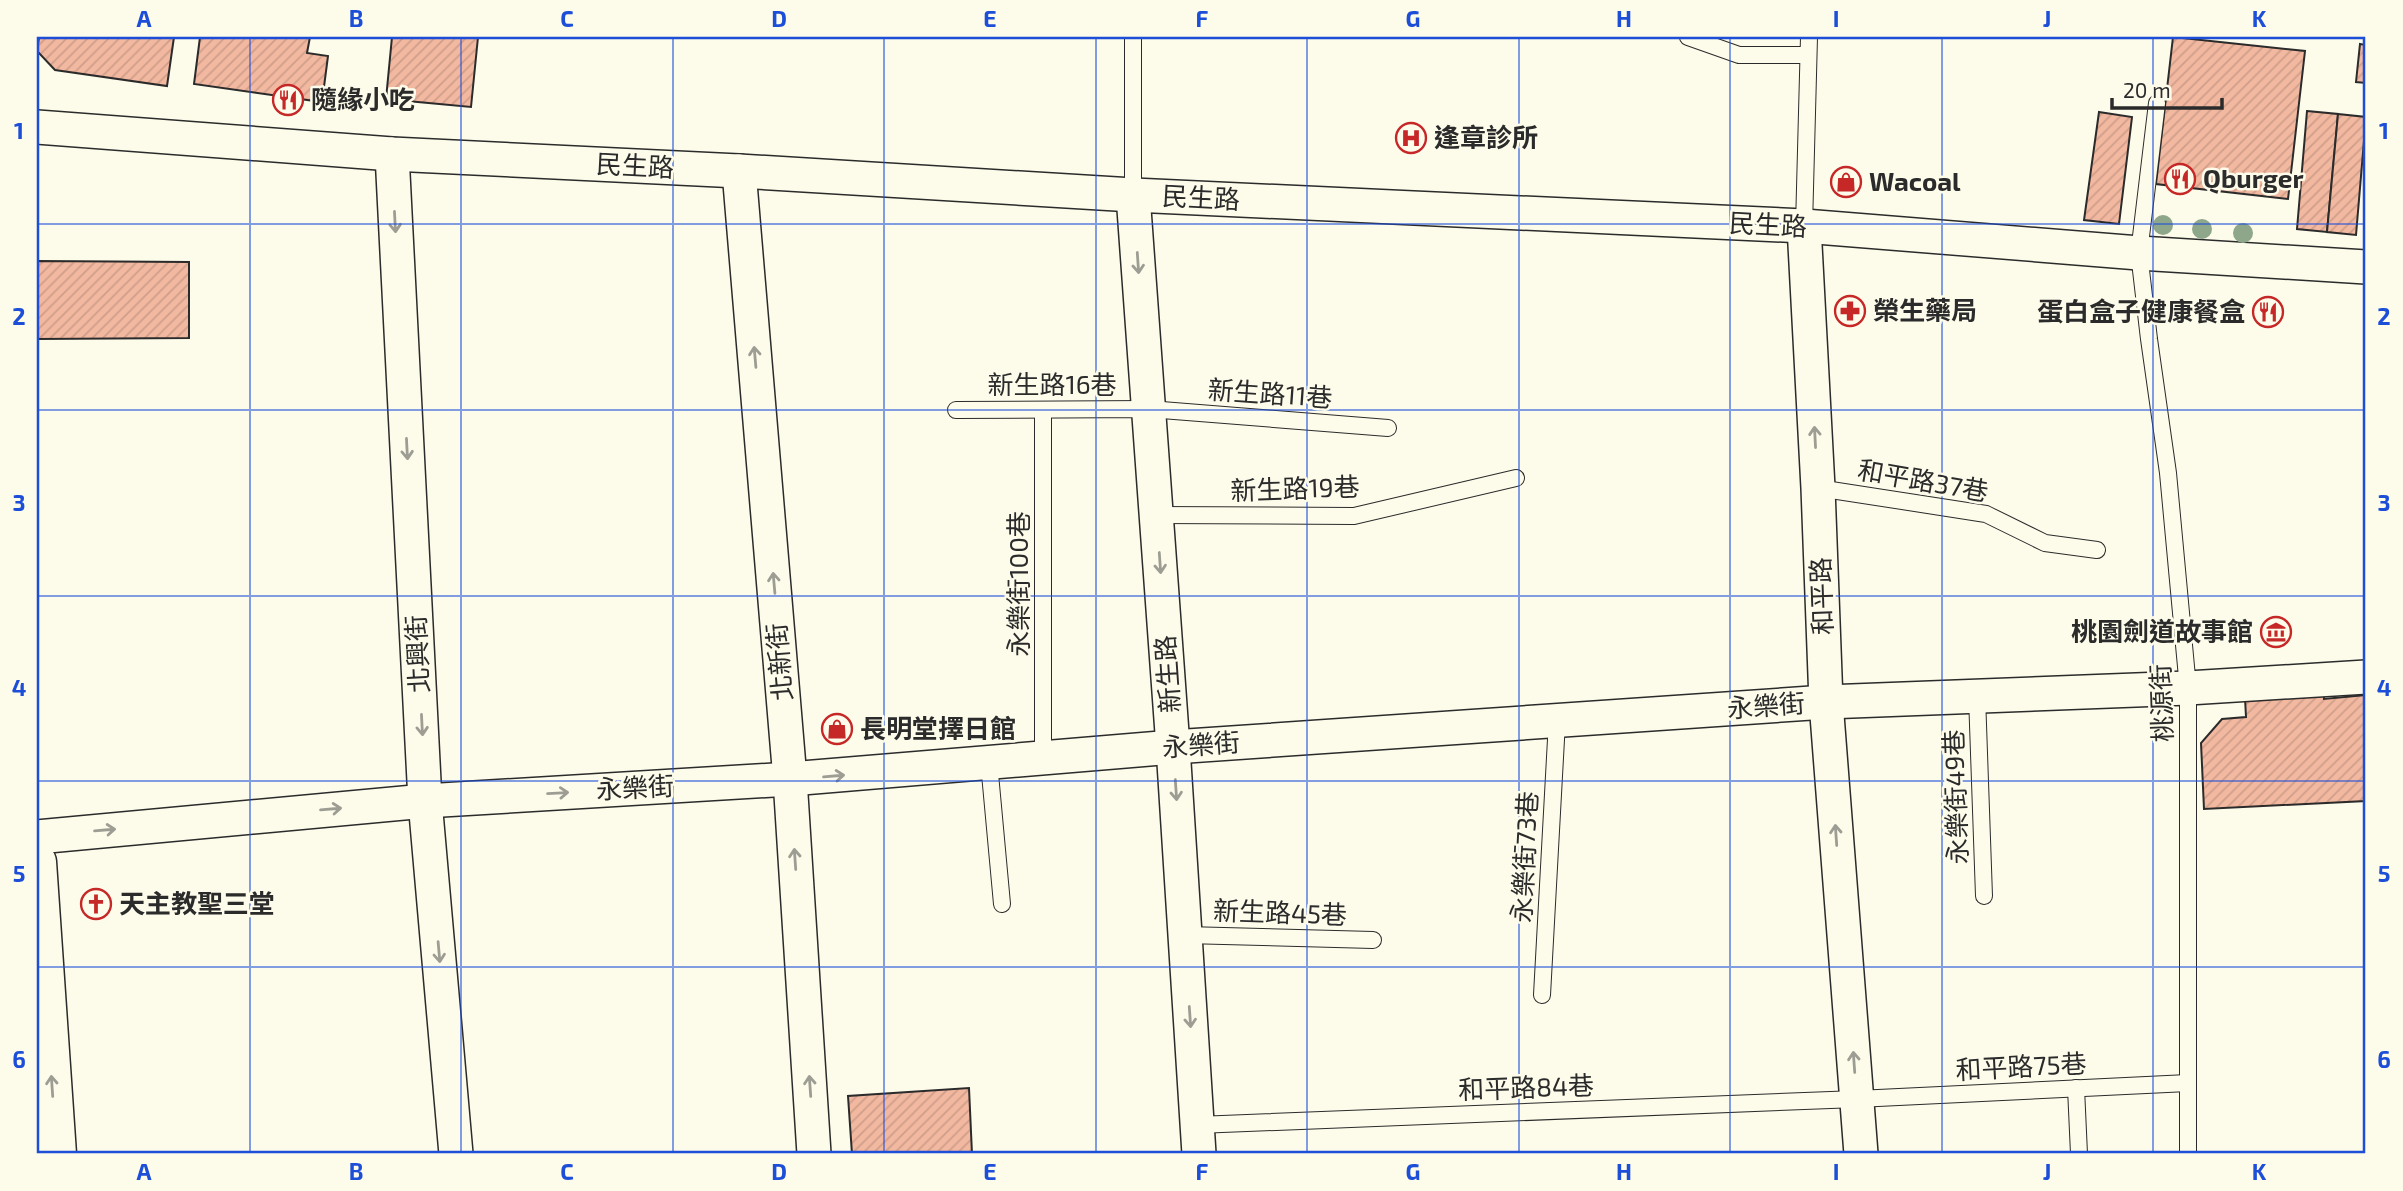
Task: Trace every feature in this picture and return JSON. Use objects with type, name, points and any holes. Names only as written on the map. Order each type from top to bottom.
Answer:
[{"type":"main road","points":[[37,862],[57,1154]]},
{"type":"street","name":"民生路","points":[[37,127],[392,154],[740,171],[1133,195],[1804,226],[2139,253],[2366,267]]},
{"type":"street","name":"北興街","points":[[392,154],[425,801],[456,1154]]},
{"type":"street","name":"北新街","points":[[740,171],[790,779],[814,1154]]},
{"type":"street","name":"新生路","points":[[1133,195],[1198,1140]]},
{"type":"street","name":"和平路","points":[[1804,226],[1826,702],[1861,1154]]},
{"type":"street","name":"永樂街","points":[[37,837],[425,801],[790,779],[1173,747],[1826,702],[2188,688],[2366,677]]},
{"type":"lane","points":[[1133,37],[1133,195]]},
{"type":"lane","points":[[1688,37],[1739,55],[1808,55]]},
{"type":"lane","name":"和平路","points":[[1804,226],[1809,37]]},
{"type":"lane","name":"桃源街","points":[[2157,103],[2139,253],[2148,339],[2168,473],[2188,688],[2188,1154]]},
{"type":"lane","name":"新生路16巷","points":[[956,410],[1149,409]]},
{"type":"lane","name":"新生路11巷","points":[[1149,409],[1388,428]]},
{"type":"lane","name":"永樂街100巷","points":[[1043,410],[1044,758]]},
{"type":"lane","name":"新生路19巷","points":[[1156,515],[1354,516],[1516,478]]},
{"type":"lane","name":"和平路37巷","points":[[1818,488],[1986,514],[2045,542],[2097,550]]},
{"type":"lane","name":"永樂街49巷","points":[[1978,696],[1984,896]]},
{"type":"lane","name":"永樂街73巷","points":[[1542,995],[1557,721]]},
{"type":"lane","points":[[989,763],[1002,904]]},
{"type":"lane","name":"新生路45巷","points":[[1185,935],[1373,940]]},
{"type":"lane","name":"和平路75巷","points":[[1857,1099],[2188,1083]]},
{"type":"lane","points":[[2076,1088],[2079,1154]]},
{"type":"lane","name":"和平路84巷","points":[[1198,1140],[1857,1099]]},
{"type":"building","points":[[39,37],[174,37],[167,86],[55,70],[37,51]]},
{"type":"building","points":[[200,37],[310,37],[307,53],[328,56],[322,102],[194,84]]},
{"type":"building","points":[[392,37],[478,37],[471,107],[386,99]]},
{"type":"building","points":[[2173,37],[2305,51],[2288,199],[2156,184]]},
{"type":"building","points":[[2360,44],[2366,45],[2366,83],[2356,82]]},
{"type":"building","points":[[2307,111],[2338,114],[2327,232],[2297,229]]},
{"type":"building","points":[[2099,112],[2132,117],[2119,224],[2084,220]]},
{"type":"building","points":[[2338,114],[2366,117],[2356,235],[2327,232]]},
{"type":"building","points":[[37,261],[189,262],[189,338],[37,339]]},
{"type":"building","points":[[2324,691],[2324,699],[2366,695],[2366,801],[2204,809],[2201,743],[2222,719],[2246,717],[2245,698]]},
{"type":"building","points":[[969,1088],[972,1154],[852,1154],[848,1096]]},
{"type":"place","name":"隨緣小吃","points":[[288,100]]},
{"type":"place","name":"逢章診所","points":[[1411,138]]},
{"type":"place","name":"Qburger","points":[[2180,179]]},
{"type":"place","name":"Wacoal","points":[[1846,182]]},
{"type":"place","name":"榮生藥局","points":[[1850,311]]},
{"type":"place","name":"蛋白盒子健康餐盒","points":[[2268,312]]},
{"type":"place","name":"桃園劍道故事館","points":[[2276,632]]},
{"type":"place","name":"長明堂擇日館","points":[[837,729]]},
{"type":"place","name":"天主教聖三堂","points":[[96,904]]}]
